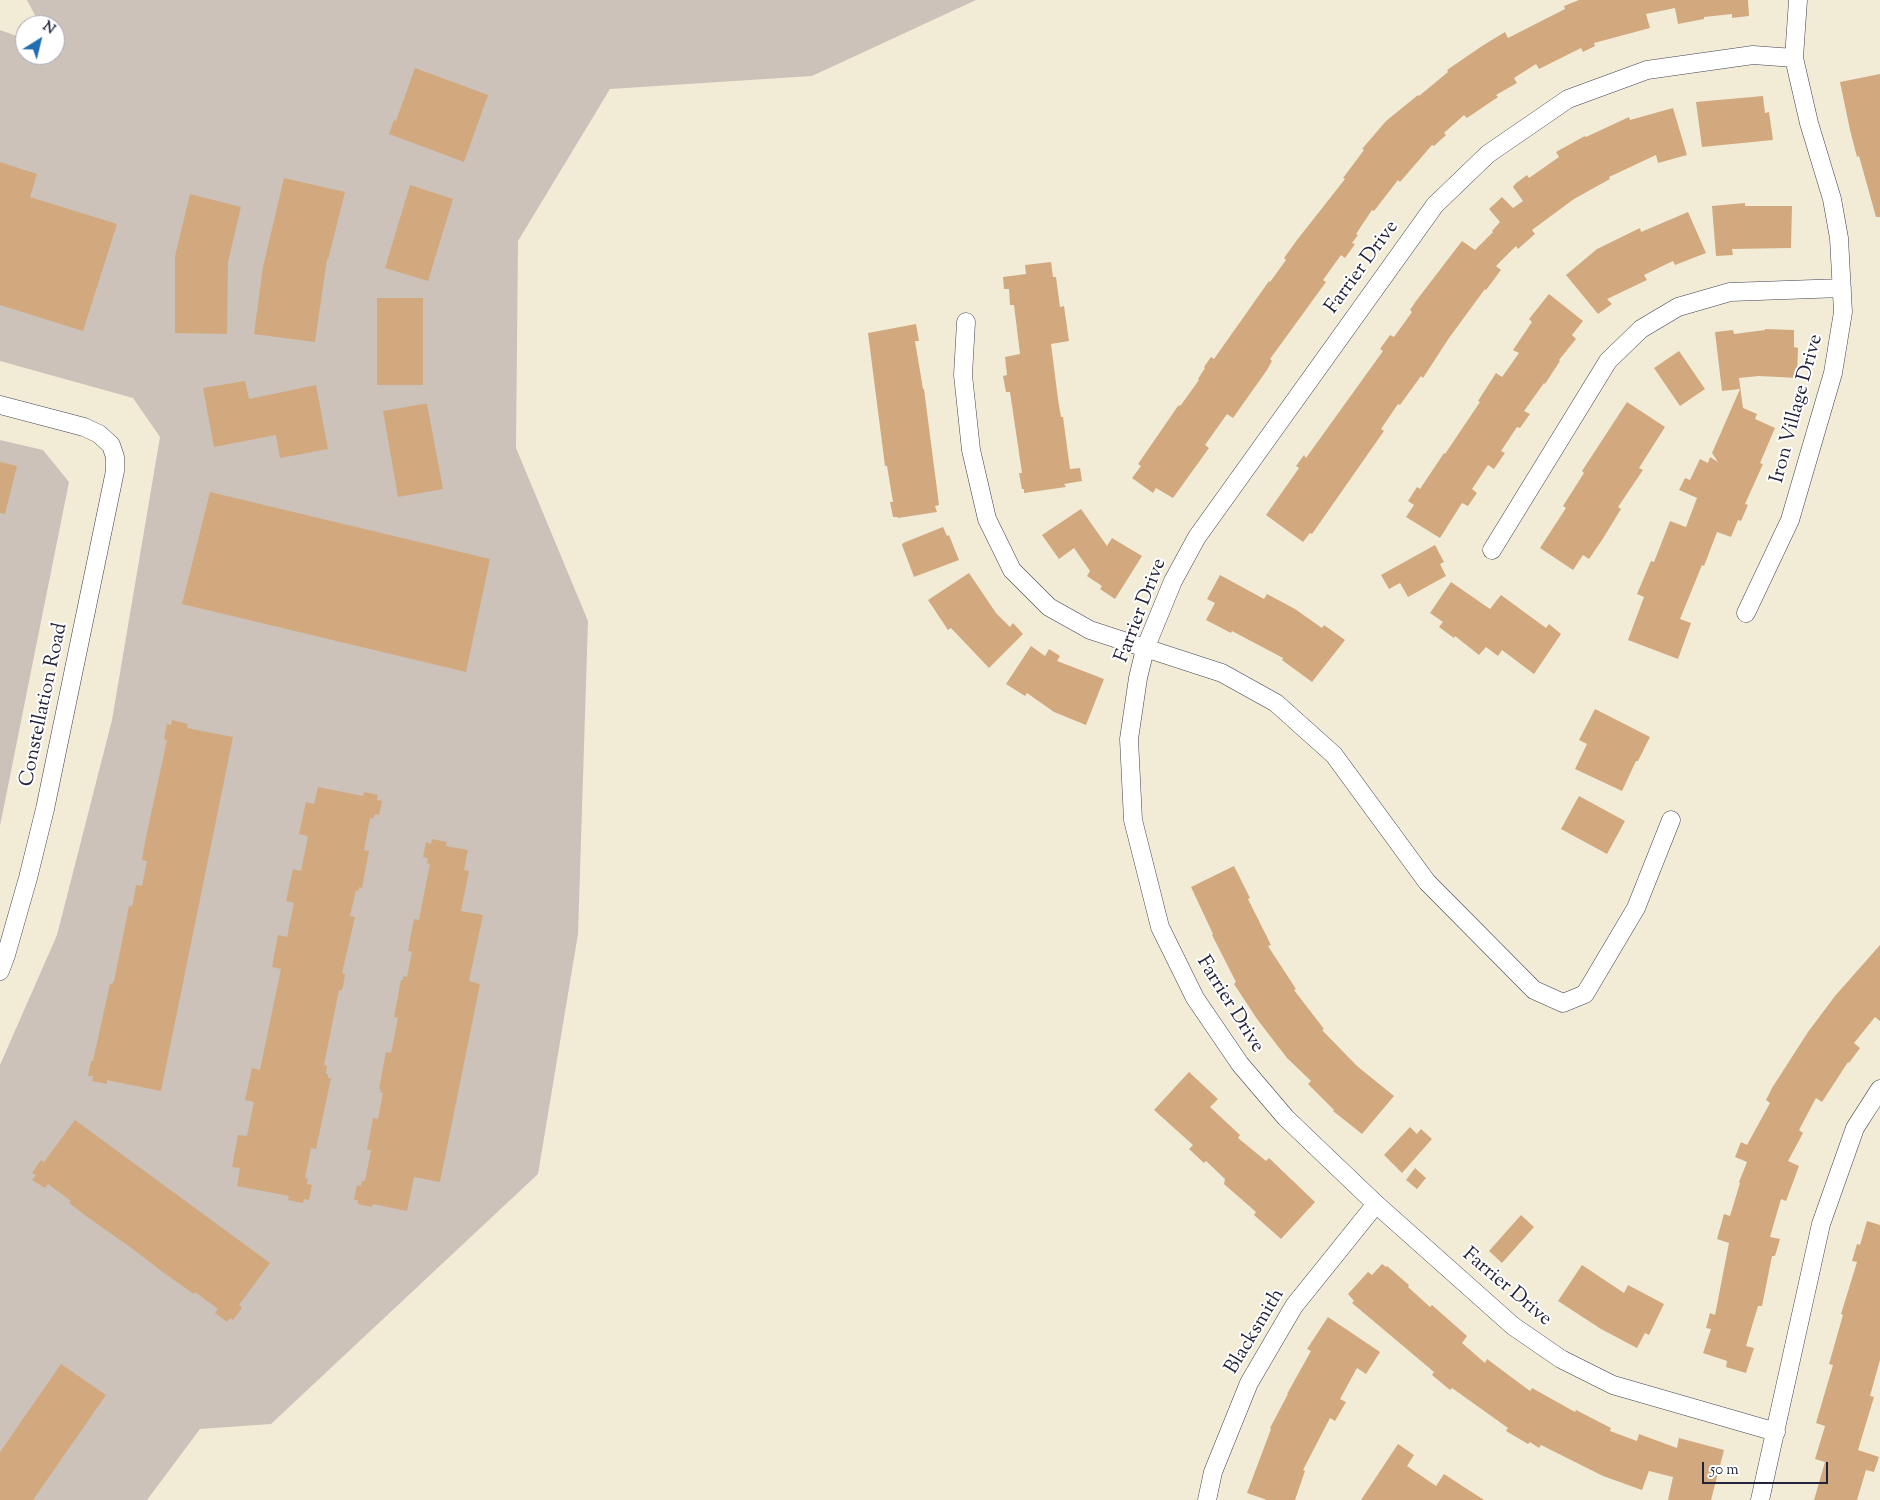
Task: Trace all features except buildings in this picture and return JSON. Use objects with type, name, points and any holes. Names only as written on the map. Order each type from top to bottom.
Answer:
[{"type":"street","name":"Iron Village Drive","points":[[1746,613],[1790,520],[1831,382],[1843,312],[1839,238],[1832,199],[1809,123],[1794,58],[1798,0]]},
{"type":"street","name":"Farrier Drive","points":[[1776,1432],[1613,1385],[1561,1359],[1513,1326],[1376,1204],[1286,1118],[1240,1064],[1195,998],[1160,927],[1133,820],[1129,739],[1138,678],[1145,649],[1173,581],[1197,538],[1435,205],[1488,154],[1568,98],[1647,70],[1753,55],[1794,58]]},
{"type":"street","points":[[1492,550],[1608,361],[1641,330],[1678,307],[1730,292],[1842,288]]},
{"type":"street","points":[[966,322],[963,375],[971,450],[987,520],[1012,570],[1049,607],[1090,630],[1222,673],[1276,703],[1334,755],[1427,882],[1534,990],[1562,1003],[1585,994],[1636,908],[1671,820]]},
{"type":"street","name":"Constellation Road","points":[[0,405],[84,426],[98,434],[111,445],[115,457],[115,471],[47,802],[25,888],[0,971]]},
{"type":"street","points":[[1760,1500],[1821,1224],[1855,1128],[1880,1089]]},
{"type":"street","name":"Blacksmith","points":[[1207,1500],[1214,1472],[1249,1383],[1294,1306],[1376,1204]]},
{"type":"shaded area","points":[[27,0],[976,0],[812,76],[610,89],[518,241],[516,448],[588,621],[578,934],[538,1174],[271,1424],[200,1429],[147,1500],[0,1500],[0,1065],[57,935],[112,720],[160,437],[133,398],[0,361],[0,30],[15,35],[15,65],[65,65],[65,15],[35,15]]},
{"type":"shaded area","points":[[0,440],[43,450],[69,482],[0,826]]}]
